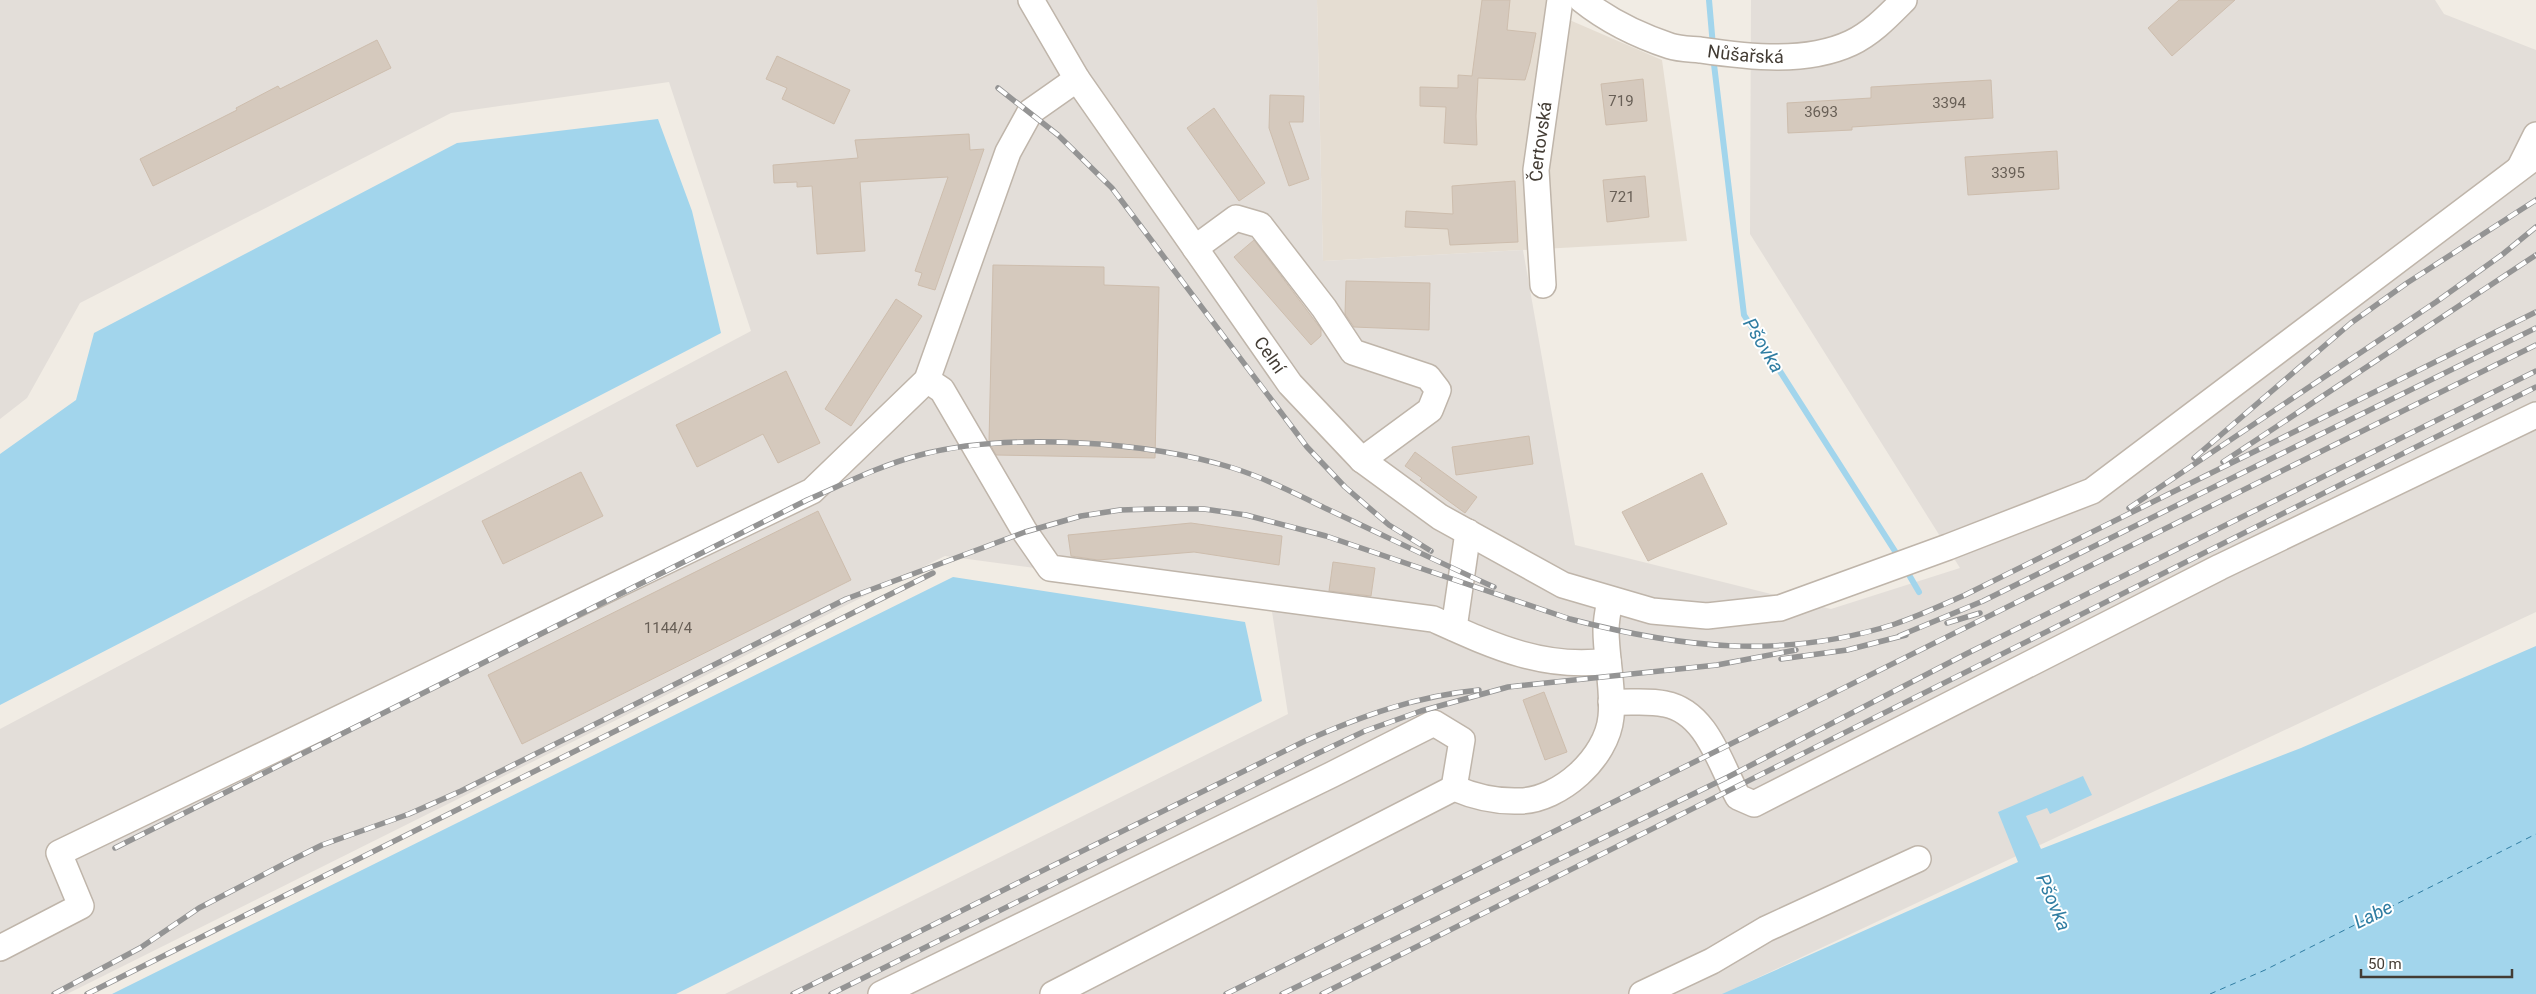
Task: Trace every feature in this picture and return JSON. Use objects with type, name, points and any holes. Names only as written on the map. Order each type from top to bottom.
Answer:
[{"type":"street","name":"Celní","points":[[1031,0],[1077,79],[1290,384],[1362,460],[1440,517],[1563,585],[1652,611],[1707,616],[1742,614],[1780,608],[1948,547],[2092,491],[2528,162]]},
{"type":"street","name":"Čertovská","points":[[1543,285],[1536,170],[1560,0]]},
{"type":"street","name":"Nůšařská","points":[[1582,0],[1592,8],[1631,29],[1671,46],[1728,54],[1795,56],[1824,53],[1851,43],[1873,30],[1904,0]]},
{"type":"street","points":[[0,948],[81,906],[59,853],[812,490],[927,380],[1008,152],[1030,112],[1077,79]]},
{"type":"street","points":[[2528,162],[2536,136]]},
{"type":"street","points":[[1195,248],[1236,218],[1260,225],[1324,308],[1353,352],[1428,377],[1438,390],[1430,410],[1362,460]]},
{"type":"street","points":[[927,380],[942,390],[1025,532],[1050,568],[1433,619],[1476,639],[1544,662],[1587,664],[1608,661]]},
{"type":"street","points":[[1611,702],[1664,703],[1685,712],[1694,719],[1712,744],[1738,797],[1754,804],[2211,572],[2536,415]]},
{"type":"street","points":[[1454,628],[1468,532]]},
{"type":"street","points":[[1053,994],[1454,788],[1479,798],[1521,801],[1550,793],[1581,773],[1598,754],[1609,730],[1611,702],[1606,628],[1610,600]]},
{"type":"street","points":[[881,994],[1332,776],[1434,722],[1462,740],[1454,788]]},
{"type":"street","points":[[1642,994],[1712,961],[1766,929],[1918,859]]},
{"type":"shaded area","points":[[0,0],[1317,0],[1323,261],[1523,250],[1575,545],[1831,609],[1960,568],[1750,234],[1751,0],[2435,0],[2444,14],[2536,50],[2536,612],[1723,994],[725,994],[1288,714],[1270,599],[945,556],[67,994],[0,994],[0,729],[751,331],[669,82],[451,113],[80,303],[27,398],[0,419]]},
{"type":"shaded area","points":[[1317,0],[1552,0],[1551,12],[1662,60],[1687,241],[1323,261]]},
{"type":"water","points":[[658,119],[692,211],[721,333],[0,705],[0,454],[76,400],[94,333],[457,143]]},
{"type":"water","points":[[953,577],[1245,622],[1262,701],[676,994],[112,994]]},
{"type":"water","name":"Labe","points":[[2536,646],[2536,994],[1722,994],[2018,862],[1998,812],[2083,776],[2092,795],[2050,814],[2047,808],[2026,816],[2041,849],[2301,748]]},
{"type":"building","points":[[1482,0],[1510,0],[1507,30],[1536,33],[1530,63],[1525,80],[1478,78],[1477,145],[1444,143],[1446,107],[1420,106],[1420,87],[1458,88],[1458,75],[1472,76]]},
{"type":"building","points":[[2179,0],[2235,0],[2172,56],[2148,28]]},
{"type":"building","points":[[377,40],[391,68],[153,186],[140,159],[237,110],[236,108],[278,86],[280,89]]},
{"type":"building","points":[[777,56],[850,90],[834,124],[782,99],[787,88],[766,79]]},
{"type":"building","points":[[1643,79],[1647,121],[1606,125],[1601,84]]},
{"type":"building","points":[[1991,80],[1993,118],[1852,127],[1852,130],[1788,133],[1787,103],[1871,98],[1871,87]]},
{"type":"building","points":[[1270,95],[1304,96],[1303,122],[1289,122],[1309,179],[1289,186],[1269,128]]},
{"type":"building","points":[[1214,108],[1265,183],[1239,201],[1187,128]]},
{"type":"building","points":[[969,134],[970,150],[984,149],[935,290],[918,285],[922,273],[915,271],[948,177],[860,182],[865,251],[817,254],[812,186],[797,187],[797,182],[774,183],[773,165],[858,158],[855,140]]},
{"type":"building","points":[[2057,151],[2059,189],[1968,195],[1965,157]]},
{"type":"building","points":[[1645,176],[1649,217],[1607,222],[1603,180]]},
{"type":"building","points":[[1515,181],[1518,242],[1450,245],[1448,229],[1405,227],[1406,211],[1453,214],[1452,186]]},
{"type":"building","points":[[1254,240],[1321,329],[1321,336],[1311,345],[1234,257]]},
{"type":"building","points":[[993,265],[1104,267],[1104,285],[1159,287],[1155,458],[996,455],[989,442]]},
{"type":"building","points":[[1346,281],[1430,283],[1429,330],[1354,327],[1345,314]]},
{"type":"building","points":[[896,299],[922,316],[851,426],[825,409]]},
{"type":"building","points":[[786,371],[820,443],[778,463],[763,434],[697,467],[676,425]]},
{"type":"building","points":[[1529,436],[1533,464],[1456,475],[1452,447]]},
{"type":"building","points":[[1415,452],[1477,497],[1465,513],[1420,480],[1422,478],[1405,466]]},
{"type":"building","points":[[581,472],[603,516],[503,564],[482,521]]},
{"type":"building","points":[[1702,473],[1727,524],[1648,561],[1622,512]]},
{"type":"building","points":[[818,511],[851,580],[522,744],[488,675]]},
{"type":"building","points":[[1191,523],[1282,536],[1279,565],[1194,552],[1098,560],[1071,556],[1068,535]]},
{"type":"building","points":[[1333,562],[1375,568],[1371,596],[1329,591]]},
{"type":"building","points":[[1544,692],[1567,752],[1545,760],[1523,700]]},
{"type":"waterway","name":"Pšovka","points":[[1709,0],[1713,46]]},
{"type":"waterway","name":"Pšovka","points":[[1713,56],[1744,315],[1900,559]]},
{"type":"waterway","name":"Pšovka","points":[[1905,568],[1919,592]]},
{"type":"ferry route","points":[[2210,994],[2265,970],[2536,834]]},
{"type":"railway","points":[[998,88],[1058,135],[1112,188],[1307,447],[1345,487],[1389,525],[1431,551]]},
{"type":"railway","points":[[2194,458],[2351,323],[2407,283],[2536,200]]},
{"type":"railway","points":[[2129,508],[2436,302],[2503,254],[2536,227]]},
{"type":"railway","points":[[2223,462],[2536,255]]},
{"type":"railway","points":[[54,994],[140,948],[199,908],[322,845],[409,814],[461,791],[846,599],[1025,532],[1081,516],[1120,510],[1153,509],[1204,509],[1246,515],[1326,536],[1570,619],[1611,629],[1692,643],[1732,646],[1772,646],[1812,642],[1853,635],[1895,624],[1965,595],[2536,312]]},
{"type":"railway","points":[[1899,636],[1983,601],[2536,328]]},
{"type":"railway","points":[[1226,994],[2536,345]]},
{"type":"railway","points":[[1282,994],[1728,777],[1966,654],[2536,371]]},
{"type":"railway","points":[[1322,994],[2536,387]]},
{"type":"railway","points":[[115,848],[807,500],[891,464],[920,455],[955,448],[1035,442],[1119,446],[1160,451],[1233,468],[1269,481],[1494,587]]},
{"type":"railway","points":[[87,994],[933,573]]},
{"type":"railway","points":[[1947,623],[1980,613]]},
{"type":"railway","points":[[1781,659],[1847,650],[1906,635]]},
{"type":"railway","points":[[831,994],[1310,757],[1365,731],[1421,711],[1508,687],[1717,665],[1796,650]]},
{"type":"railway","points":[[793,994],[1305,741],[1347,723],[1390,708],[1433,697],[1479,690]]}]
